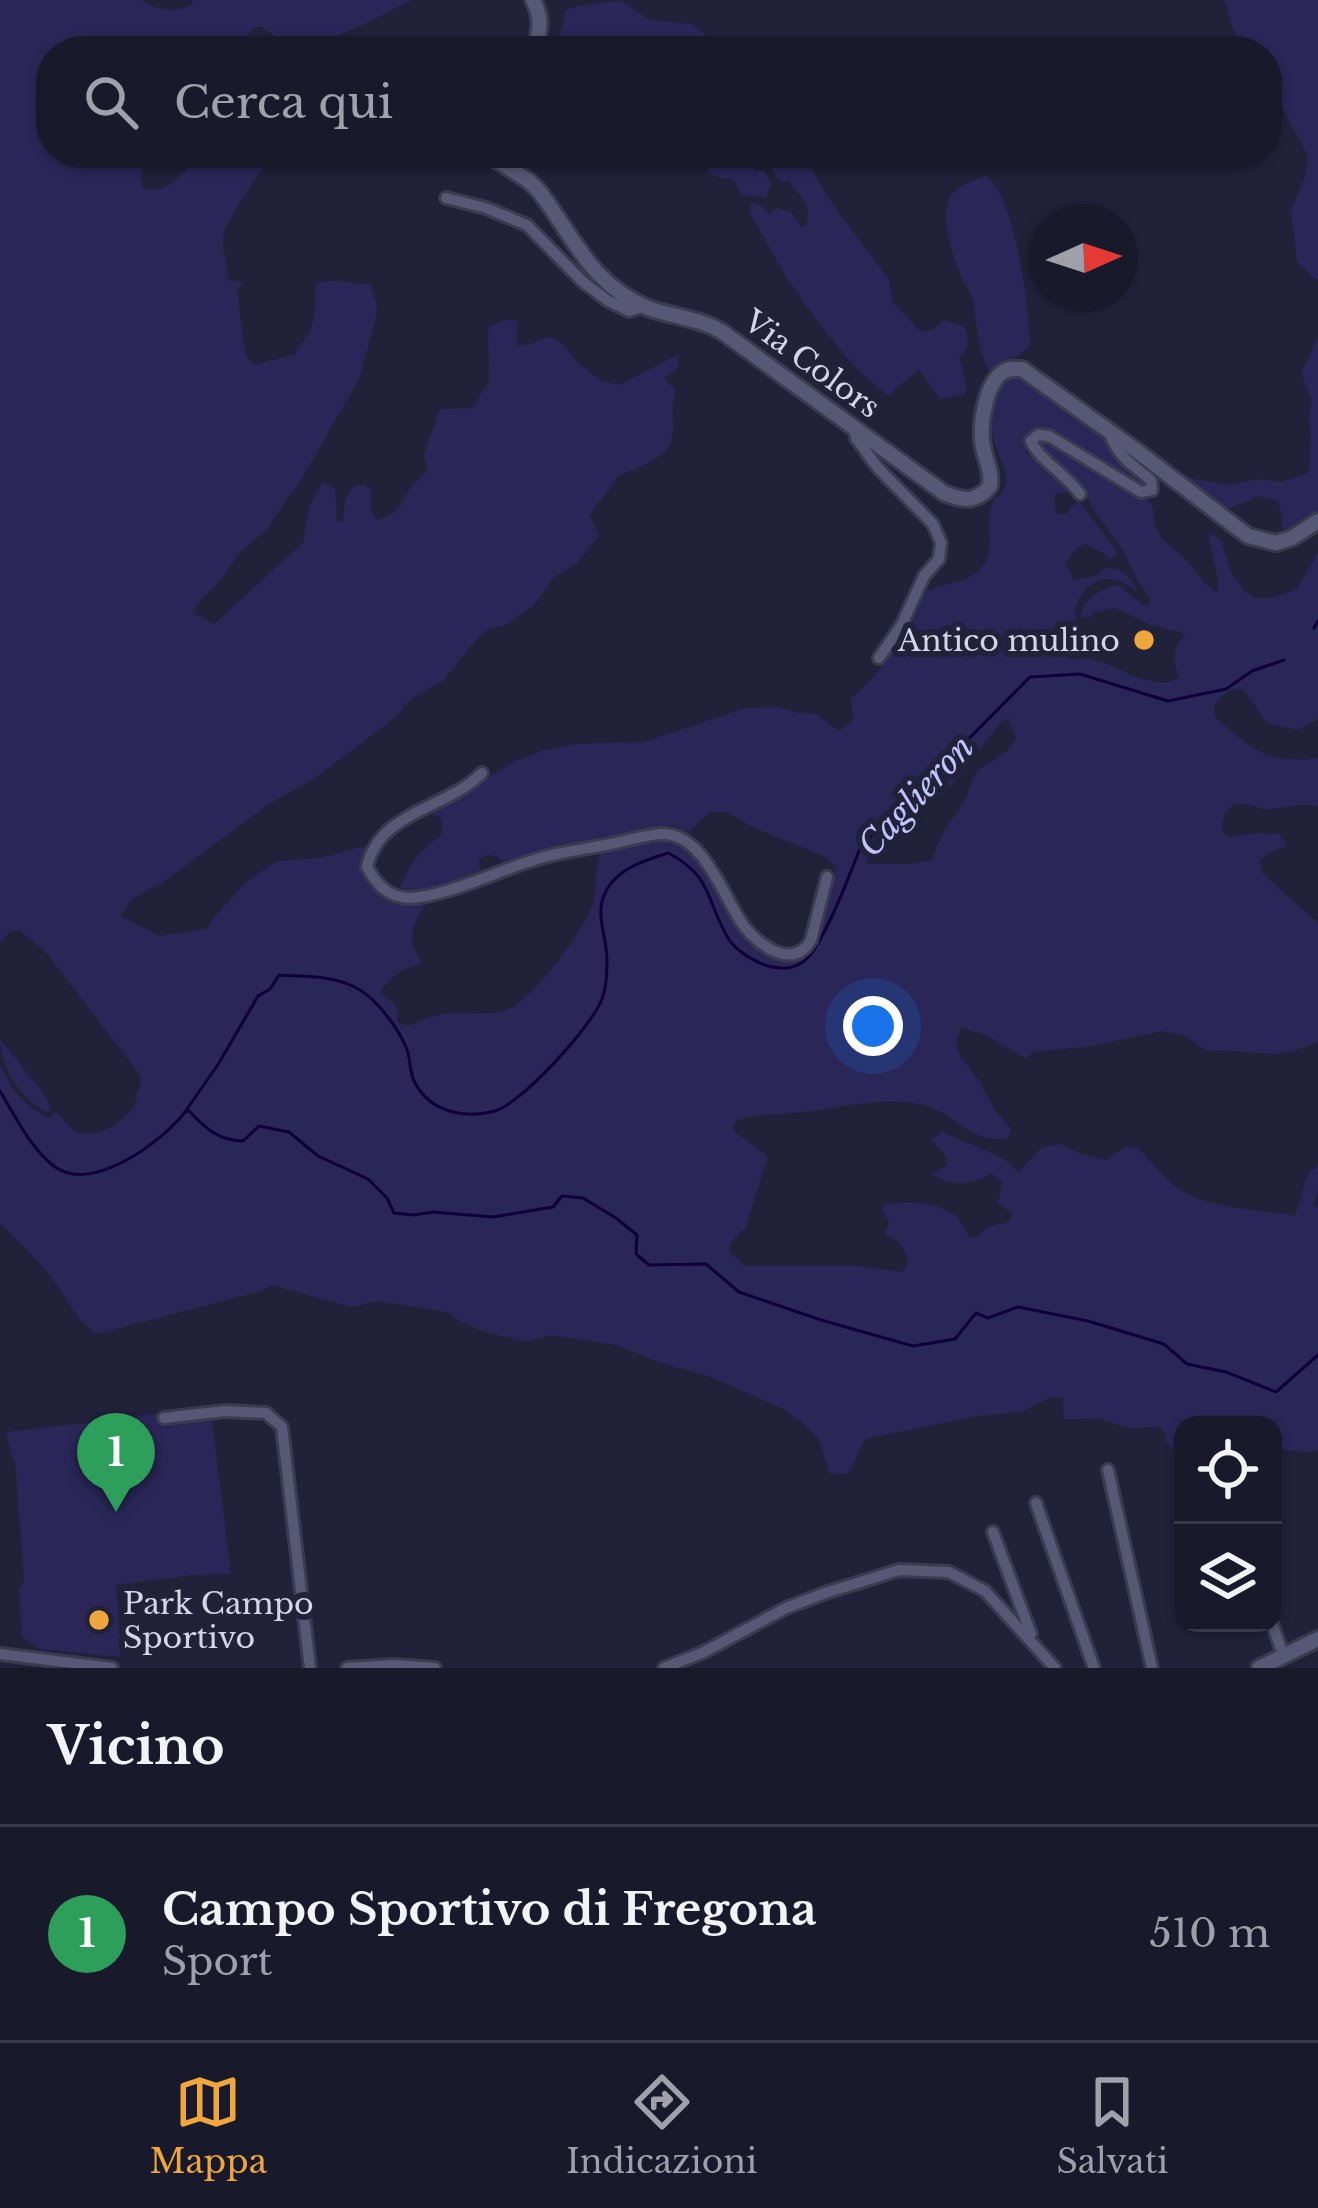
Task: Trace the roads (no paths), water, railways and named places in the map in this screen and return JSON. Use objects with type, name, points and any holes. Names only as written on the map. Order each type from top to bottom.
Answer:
[{"type":"street","points":[[533,0],[541,23],[538,36]]},
{"type":"street","name":"Via Colors","points":[[509,168],[529,181],[551,207],[604,281],[644,306],[705,322],[944,493],[968,500],[978,498],[990,486],[982,429],[991,388],[1008,369],[1032,375],[1110,432]]},
{"type":"street","points":[[446,198],[527,225],[607,300],[629,311],[644,306]]},
{"type":"street","points":[[855,431],[878,469],[933,524],[940,543],[939,559],[924,576],[902,624],[879,658]]},
{"type":"street","points":[[1080,494],[1031,441],[1038,435],[1049,436],[1146,494],[1152,490],[1151,480],[1113,445],[1110,432]]},
{"type":"street","points":[[1110,432],[1248,536],[1276,543],[1318,521]]},
{"type":"street","points":[[482,773],[386,831],[370,854],[367,868],[382,890],[406,898],[440,892],[558,853],[675,834],[705,861],[752,936],[777,953],[794,955],[811,940],[827,877]]},
{"type":"street","points":[[164,1418],[225,1411],[266,1413],[282,1427],[310,1668]]},
{"type":"street","points":[[1108,1470],[1152,1668]]},
{"type":"street","points":[[1036,1503],[1094,1668]]},
{"type":"street","points":[[993,1532],[1034,1642]]},
{"type":"street","points":[[664,1668],[786,1608],[899,1570],[949,1572],[985,1592],[1055,1668]]},
{"type":"street","points":[[1275,1632],[1283,1655]]},
{"type":"street","points":[[1259,1668],[1318,1639]]},
{"type":"street","points":[[2,1659],[112,1668]]},
{"type":"street","points":[[347,1668],[435,1668]]},
{"type":"waterway","points":[[1314,628],[1318,621]]},
{"type":"waterway","name":"Caglieron","points":[[185,1112],[258,996],[279,975],[331,979],[360,990],[398,1032],[408,1051],[413,1079],[430,1101],[461,1114],[495,1111],[538,1079],[596,1011],[607,971],[601,905],[614,880],[630,868],[668,853],[702,881],[722,928],[737,949],[768,966],[794,966],[818,942],[860,848],[1030,677],[1080,674],[1168,701],[1226,689],[1252,671],[1284,660]]},
{"type":"waterway","points":[[0,1091],[38,1151],[55,1167],[71,1173],[88,1174],[126,1160],[189,1111],[227,1139],[243,1141],[259,1126],[289,1132],[318,1156],[368,1179],[394,1213],[493,1217],[553,1207],[562,1196],[583,1198],[637,1235],[636,1254],[649,1265],[706,1264],[739,1292],[913,1346],[955,1339],[976,1313],[988,1318],[1018,1307],[1088,1321],[1164,1344],[1187,1364],[1226,1372],[1276,1392],[1318,1355]]},
{"type":"place","name":"Antico mulino","points":[[1144,640]]},
{"type":"place","name":"Campo Sportivo di Fregona","points":[[116,1512]]},
{"type":"place","name":"Park Campo Sportivo","points":[[99,1620]]}]
